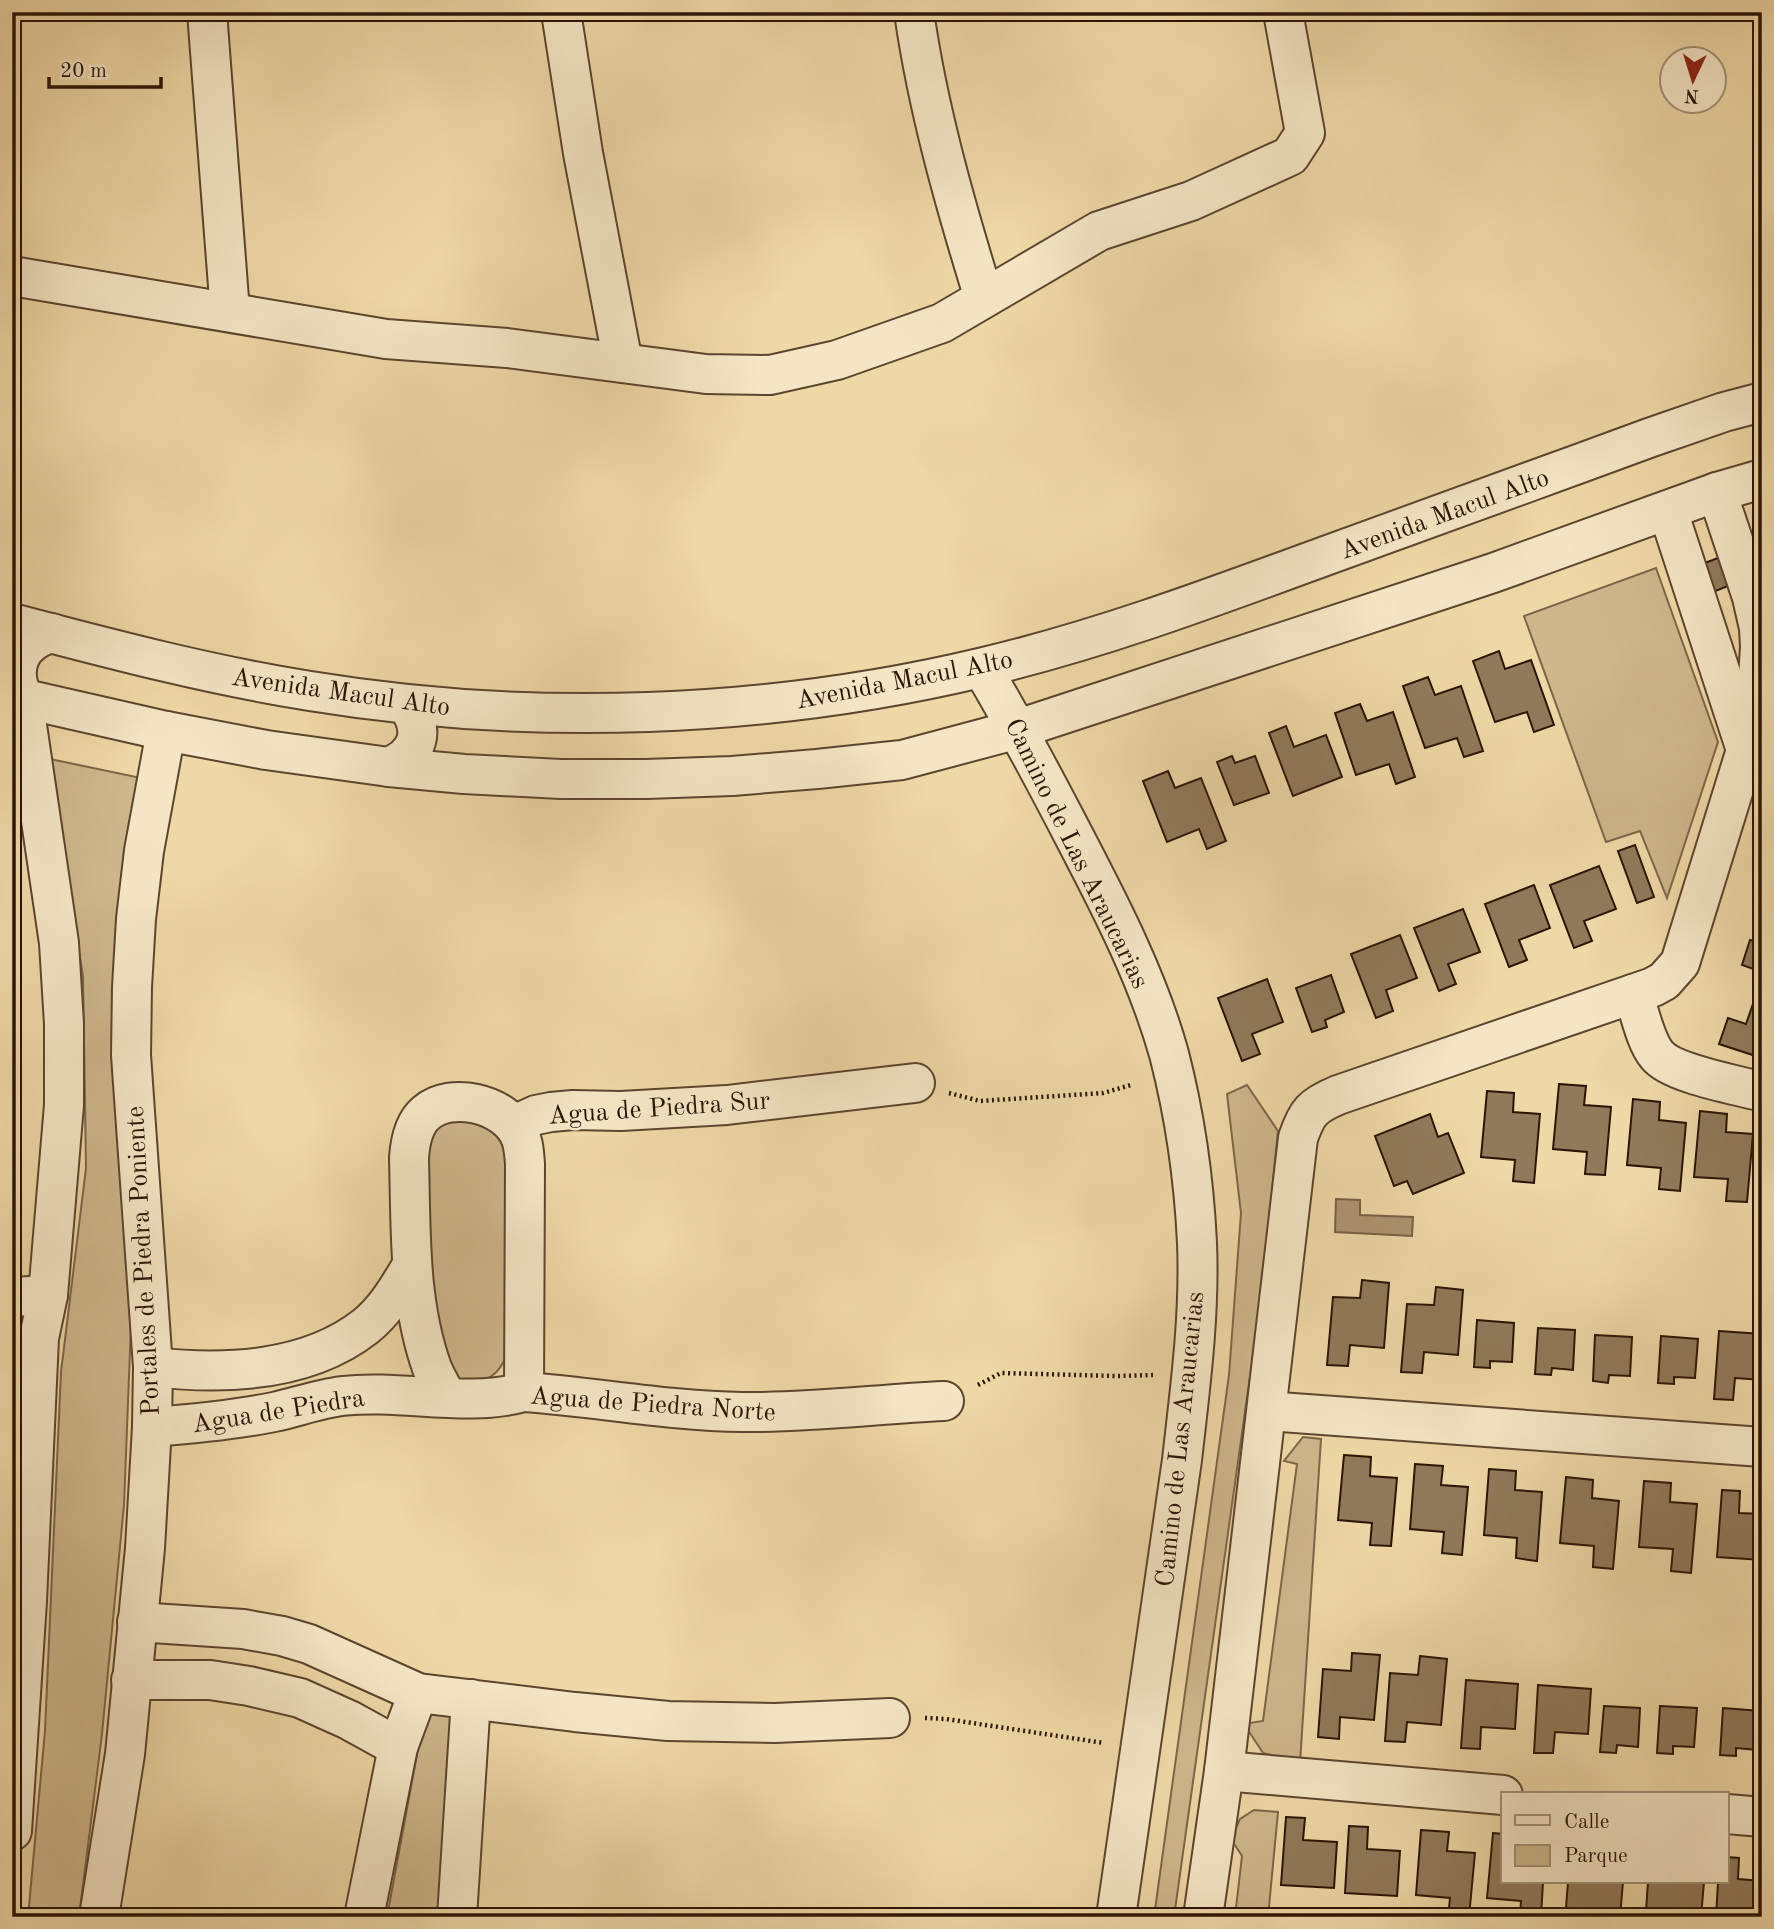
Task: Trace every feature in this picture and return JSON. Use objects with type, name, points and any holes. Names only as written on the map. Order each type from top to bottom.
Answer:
[{"type":"street","points":[[207,12],[230,312]]},
{"type":"street","points":[[561,12],[583,153],[623,363]]},
{"type":"street","points":[[914,12],[920,53],[953,197],[984,298]]},
{"type":"street","points":[[12,276],[386,339],[507,348],[706,374],[769,375],[837,360],[942,323],[1099,232],[1191,201],[1290,156],[1305,133],[1283,12]]},
{"type":"street","name":"Avenida Macul Alto","points":[[12,623],[218,674],[311,691],[406,704],[501,711],[597,713],[790,701],[982,668],[1072,644],[1162,615],[1649,438],[1762,402]]},
{"type":"street","points":[[18,697],[166,731],[266,750],[464,774],[561,779],[646,779],[732,776],[902,760],[1018,729],[1493,573],[1717,492],[1762,480]]},
{"type":"street","points":[[1203,1917],[1224,1771],[1298,1138],[1307,1114],[1315,1106],[1338,1095],[1653,988],[1664,981],[1680,963],[1752,732],[1757,698],[1759,628],[1717,492]]},
{"type":"street","points":[[1668,510],[1746,750]]},
{"type":"street","points":[[1704,623],[1721,627],[1737,625],[1747,621],[1755,611]]},
{"type":"street","points":[[12,1831],[26,1339],[30,1296],[64,1105],[64,1024],[59,943],[16,675],[22,652],[31,642],[52,633]]},
{"type":"street","name":"Camino de Las Araucarias","points":[[982,668],[1018,729],[1131,950],[1168,1054],[1189,1155],[1194,1200],[1197,1246],[1190,1387],[1182,1460],[1116,1917]]},
{"type":"street","points":[[389,767],[411,752],[417,740],[418,727],[414,714],[406,704]]},
{"type":"street","name":"Portales de Piedra Poniente","points":[[99,1917],[125,1754],[145,1548],[152,1427],[153,1367],[131,1055],[132,987],[144,851],[166,731]]},
{"type":"street","points":[[1633,994],[1658,1057],[1681,1070],[1755,1090]]},
{"type":"street","name":"Agua de Piedra Sur","points":[[412,1265],[410,1144],[425,1113],[445,1103],[477,1104],[502,1115],[514,1125],[536,1115],[551,1112],[727,1105],[915,1083]]},
{"type":"street","points":[[514,1125],[520,1134],[525,1164],[524,1392]]},
{"type":"street","points":[[412,1265],[425,1343],[433,1370],[447,1397]]},
{"type":"street","name":"Agua de Piedra","points":[[153,1367],[209,1371],[261,1367],[316,1354],[342,1342],[366,1325],[384,1308],[412,1265]]},
{"type":"street","name":"Agua de Piedra Norte","points":[[447,1397],[486,1399],[524,1392],[740,1412],[944,1401]]},
{"type":"street","name":"Agua de Piedra","points":[[152,1427],[241,1418],[342,1396],[390,1394],[447,1397]]},
{"type":"street","points":[[1267,1411],[1762,1447]]},
{"type":"street","points":[[137,1622],[243,1629],[282,1636],[309,1644],[418,1693],[668,1721],[775,1723],[890,1718]]},
{"type":"street","points":[[131,1680],[209,1681],[248,1686],[300,1698],[349,1720],[398,1747]]},
{"type":"street","points":[[364,1917],[398,1747],[418,1693]]},
{"type":"street","points":[[457,1917],[471,1699]]},
{"type":"street","points":[[1224,1771],[1501,1795]]},
{"type":"street","points":[[1728,1814],[1762,1817]]},
{"type":"path","points":[[915,1083],[980,1101],[1103,1093],[1131,1085]]},
{"type":"path","points":[[944,1401],[1001,1373],[1160,1375]]},
{"type":"path","points":[[890,1718],[946,1719],[1108,1743]]},
{"type":"green space","points":[[1656,568],[1718,742],[1667,898],[1640,831],[1606,842],[1524,616]]},
{"type":"green space","points":[[50,759],[141,778],[131,1325],[124,1505],[102,1734],[79,1917],[28,1917],[45,1731],[61,1372],[86,1168],[83,977]]},
{"type":"green space","points":[[1247,1085],[1278,1131],[1261,1298],[1174,1917],[1154,1917],[1229,1375],[1241,1213],[1227,1094]]},
{"type":"green space","points":[[462,1118],[491,1128],[506,1144],[508,1353],[495,1374],[478,1381],[461,1383],[449,1373],[435,1331],[424,1160],[433,1130],[442,1123]]},
{"type":"green space","points":[[1303,1437],[1321,1439],[1300,1763],[1263,1753],[1244,1724],[1263,1721],[1297,1464],[1284,1461]]},
{"type":"green space","points":[[430,1714],[454,1716],[439,1917],[387,1917],[418,1749]]},
{"type":"green space","points":[[1254,1810],[1278,1812],[1268,1917],[1235,1917],[1242,1856],[1231,1839],[1240,1819]]},
{"type":"shaded area","points":[[1336,1199],[1360,1200],[1360,1215],[1413,1217],[1412,1236],[1335,1232]]},
{"type":"building","points":[[1723,556],[1733,584],[1713,592],[1702,564]]},
{"type":"building","points":[[1499,651],[1505,669],[1531,660],[1554,725],[1534,732],[1527,712],[1495,722],[1473,661]]},
{"type":"building","points":[[1428,677],[1435,695],[1461,686],[1483,751],[1464,757],[1457,738],[1425,748],[1403,686]]},
{"type":"building","points":[[1360,704],[1367,721],[1393,712],[1415,777],[1396,784],[1389,764],[1356,775],[1335,713]]},
{"type":"building","points":[[1286,726],[1294,747],[1326,735],[1342,777],[1293,796],[1269,733]]},
{"type":"building","points":[[1232,756],[1235,763],[1255,756],[1269,793],[1234,805],[1217,762]]},
{"type":"building","points":[[1168,771],[1175,788],[1201,778],[1226,841],[1207,849],[1199,829],[1167,842],[1143,781]]},
{"type":"building","points":[[1635,845],[1654,897],[1637,903],[1618,851]]},
{"type":"building","points":[[1599,866],[1616,909],[1584,921],[1592,941],[1574,948],[1550,885]]},
{"type":"building","points":[[1534,885],[1550,928],[1519,940],[1527,960],[1509,967],[1485,904]]},
{"type":"building","points":[[1463,909],[1480,952],[1448,964],[1456,984],[1439,991],[1414,928]]},
{"type":"building","points":[[1400,935],[1417,978],[1386,990],[1393,1011],[1376,1018],[1351,954]]},
{"type":"building","points":[[1750,940],[1762,943],[1762,972],[1742,965]]},
{"type":"building","points":[[1331,975],[1344,1012],[1325,1020],[1327,1027],[1312,1032],[1296,988]]},
{"type":"building","points":[[1267,979],[1283,1022],[1252,1034],[1260,1054],[1242,1061],[1218,998]]},
{"type":"building","points":[[1755,998],[1762,1001],[1762,1058],[1719,1044],[1728,1018],[1746,1024]]},
{"type":"building","points":[[1559,1084],[1586,1086],[1584,1105],[1611,1107],[1605,1175],[1585,1174],[1587,1152],[1553,1149]]},
{"type":"building","points":[[1487,1091],[1514,1093],[1513,1112],[1540,1114],[1534,1183],[1513,1181],[1515,1160],[1481,1157]]},
{"type":"building","points":[[1633,1099],[1660,1102],[1659,1120],[1686,1123],[1680,1191],[1659,1189],[1661,1168],[1627,1165]]},
{"type":"building","points":[[1700,1111],[1727,1114],[1726,1132],[1753,1134],[1747,1202],[1726,1201],[1728,1179],[1694,1177]]},
{"type":"building","points":[[1430,1114],[1438,1137],[1448,1133],[1464,1173],[1413,1194],[1407,1181],[1394,1186],[1375,1136]]},
{"type":"building","points":[[1760,1137],[1762,1205],[1755,1205]]},
{"type":"building","points":[[1362,1280],[1389,1283],[1384,1348],[1350,1345],[1348,1366],[1327,1365],[1333,1297],[1360,1298]]},
{"type":"building","points":[[1436,1287],[1463,1290],[1458,1355],[1424,1352],[1422,1373],[1401,1372],[1407,1304],[1434,1305]]},
{"type":"building","points":[[1477,1320],[1514,1323],[1512,1362],[1490,1361],[1490,1368],[1474,1367]]},
{"type":"building","points":[[1538,1328],[1575,1330],[1573,1370],[1552,1368],[1551,1375],[1535,1374]]},
{"type":"building","points":[[1719,1331],[1762,1334],[1762,1380],[1735,1378],[1733,1400],[1714,1399]]},
{"type":"building","points":[[1595,1335],[1632,1337],[1630,1376],[1609,1375],[1608,1383],[1593,1381]]},
{"type":"building","points":[[1661,1336],[1698,1339],[1695,1378],[1674,1377],[1674,1384],[1658,1383]]},
{"type":"building","points":[[1344,1455],[1371,1457],[1370,1476],[1397,1478],[1391,1546],[1370,1545],[1372,1523],[1338,1520]]},
{"type":"building","points":[[1415,1464],[1443,1466],[1441,1485],[1468,1487],[1462,1555],[1442,1553],[1444,1532],[1410,1529]]},
{"type":"building","points":[[1489,1469],[1516,1471],[1515,1490],[1542,1492],[1537,1561],[1516,1558],[1517,1538],[1484,1535]]},
{"type":"building","points":[[1566,1477],[1593,1480],[1592,1498],[1619,1501],[1613,1569],[1593,1567],[1594,1546],[1560,1543]]},
{"type":"building","points":[[1644,1481],[1671,1483],[1670,1502],[1697,1504],[1691,1573],[1671,1571],[1673,1549],[1639,1547]]},
{"type":"building","points":[[1722,1490],[1740,1491],[1739,1513],[1762,1514],[1762,1560],[1717,1557]]},
{"type":"building","points":[[1352,1653],[1380,1655],[1374,1720],[1340,1717],[1339,1739],[1318,1737],[1323,1669],[1351,1671]]},
{"type":"building","points":[[1420,1656],[1447,1659],[1441,1725],[1407,1722],[1405,1742],[1385,1741],[1390,1673],[1418,1675]]},
{"type":"building","points":[[1466,1680],[1518,1684],[1515,1729],[1481,1727],[1480,1749],[1461,1748]]},
{"type":"building","points":[[1538,1685],[1591,1689],[1588,1734],[1555,1732],[1553,1753],[1534,1753]]},
{"type":"building","points":[[1604,1706],[1640,1708],[1638,1747],[1617,1745],[1616,1753],[1600,1752]]},
{"type":"building","points":[[1660,1706],[1697,1708],[1694,1747],[1673,1746],[1673,1754],[1657,1753]]},
{"type":"building","points":[[1723,1708],[1760,1711],[1757,1750],[1736,1748],[1736,1756],[1720,1755]]},
{"type":"building","points":[[1286,1817],[1305,1818],[1303,1840],[1337,1842],[1334,1888],[1281,1885]]},
{"type":"building","points":[[1349,1826],[1368,1827],[1367,1849],[1400,1851],[1397,1896],[1345,1893]]},
{"type":"building","points":[[1421,1830],[1449,1832],[1447,1851],[1475,1853],[1469,1917],[1448,1917],[1450,1898],[1416,1895]]},
{"type":"building","points":[[1493,1833],[1501,1834],[1501,1884],[1543,1884],[1541,1917],[1520,1917],[1521,1901],[1487,1898]]},
{"type":"building","points":[[1728,1857],[1739,1858],[1738,1879],[1762,1881],[1762,1917],[1716,1917],[1718,1884],[1728,1884]]},
{"type":"building","points":[[1568,1884],[1623,1884],[1620,1917],[1599,1917],[1600,1911],[1566,1908]]},
{"type":"building","points":[[1648,1884],[1704,1884],[1701,1917],[1680,1917],[1680,1914],[1646,1911]]}]
